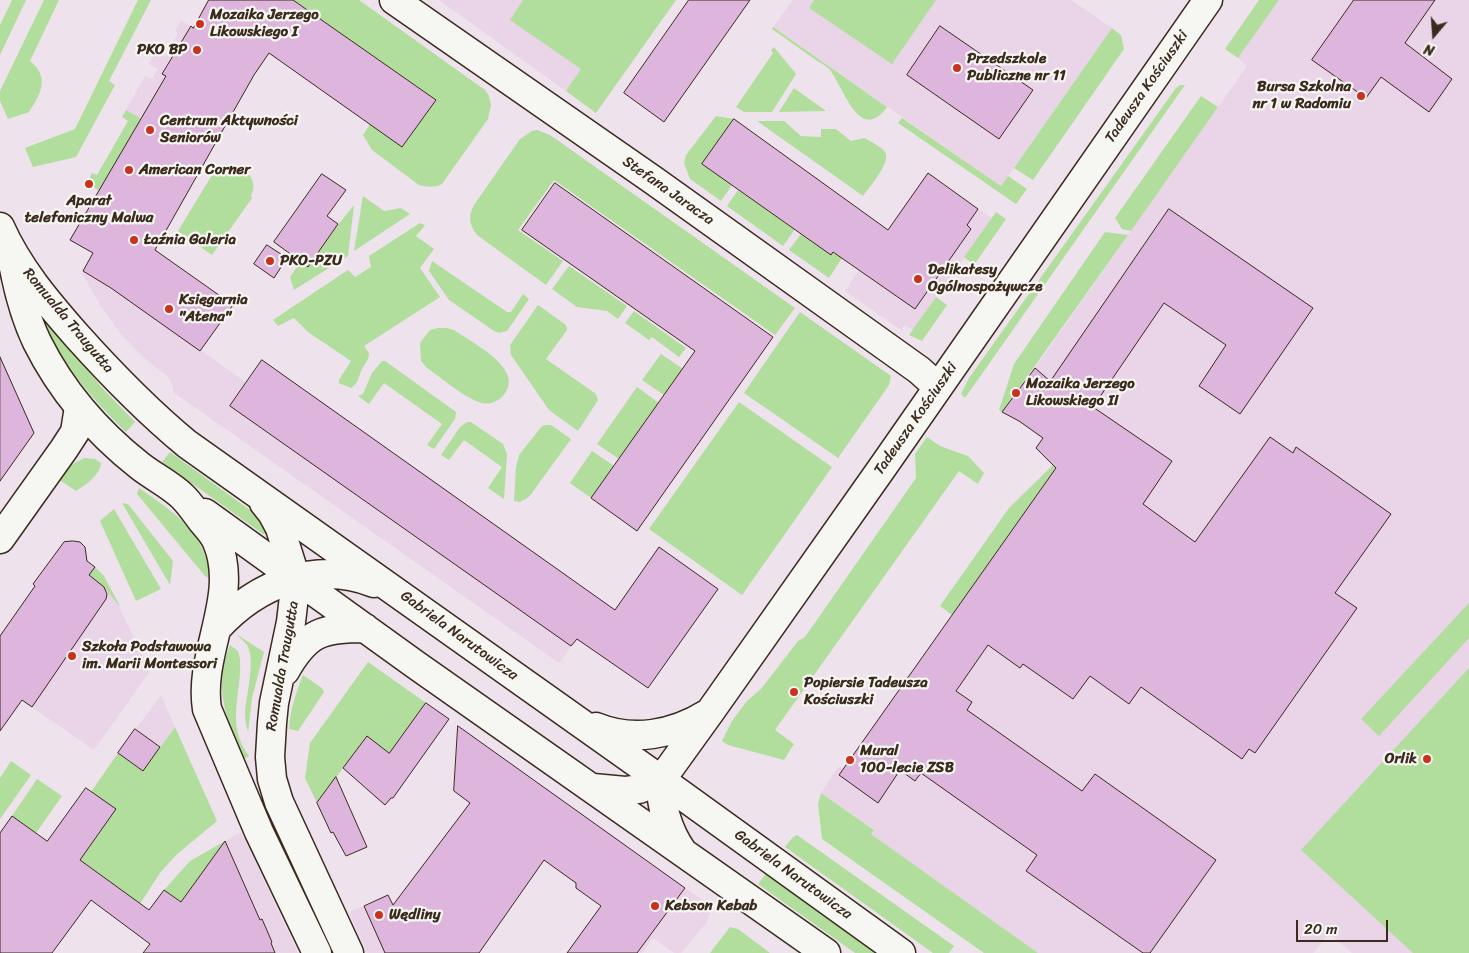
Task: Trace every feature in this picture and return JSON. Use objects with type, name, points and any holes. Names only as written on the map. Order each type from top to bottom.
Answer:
[{"type":"street","name":"Stefana Jaracza","points":[[394,0],[661,186],[919,370],[938,387]]},
{"type":"street","name":"Tadeusza Kościuszki","points":[[660,780],[710,712],[1208,0]]},
{"type":"street","name":"Romualda Traugutta","points":[[5,238],[40,292],[61,318],[129,392]]},
{"type":"street","name":"Romualda Traugutta","points":[[5,238],[24,310],[37,342],[63,386],[79,407],[114,443],[139,466],[182,496],[217,540],[224,572],[223,589],[217,628],[211,645],[205,681],[207,709],[259,832],[317,953]]},
{"type":"street","name":"Gabriela Narutowicza","points":[[129,392],[187,444],[396,591],[901,953]]},
{"type":"street","points":[[0,539],[75,432],[79,407]]},
{"type":"street","points":[[64,449],[85,442],[114,443]]},
{"type":"street","name":"Gabriela Narutowicza","points":[[257,494],[272,513],[280,528],[296,579]]},
{"type":"street","points":[[182,496],[365,628],[826,953]]},
{"type":"street","points":[[296,579],[317,574],[338,573],[360,577],[396,591]]},
{"type":"street","name":"Romualda Traugutta","points":[[217,628],[232,612],[255,596],[272,586],[296,579],[291,622],[272,723],[270,757],[272,779],[280,802],[349,953]]},
{"type":"street","points":[[279,681],[299,649],[314,636],[332,629],[365,628]]},
{"type":"street","points":[[571,716],[607,731],[637,736],[677,728],[697,720],[710,712]]},
{"type":"street","points":[[593,788],[632,790],[660,780],[662,804],[666,818],[678,846],[684,854]]},
{"type":"shaded area","points":[[439,0],[630,0],[566,91]]},
{"type":"shaded area","name":"Przedszkole Publiczne nr 11","points":[[793,0],[1071,0],[1112,28],[1001,186],[773,27]]},
{"type":"shaded area","points":[[1279,0],[1469,0],[1469,953],[1352,953],[1329,933],[1313,953],[1038,953],[871,834],[874,829],[821,793],[838,767],[843,769],[850,760],[1065,455],[1006,412],[1004,414],[1002,412],[1035,368],[1247,66],[1238,58]]},
{"type":"shaded area","points":[[181,21],[191,26],[175,61],[170,58],[162,73],[166,76],[142,119],[126,110],[145,76],[152,79],[158,69],[149,64],[155,52],[165,57],[178,33],[175,31]]},
{"type":"shaded area","points":[[978,209],[992,218],[913,330],[905,325],[901,330],[845,291],[859,270],[915,309],[971,229],[967,225]]},
{"type":"shaded area","points":[[81,271],[123,295],[247,383],[230,406],[457,566],[578,637],[559,663],[173,392],[173,387],[168,377],[142,356],[120,333],[100,305]]},
{"type":"shaded area","name":"Szkoła Podstawowa im. Marii Montessori","points":[[62,544],[104,576],[150,671],[94,750],[0,685],[0,636],[35,586],[33,584]]},
{"type":"shaded area","points":[[161,695],[175,727],[143,771],[118,753]]},
{"type":"shaded area","points":[[241,832],[298,953],[275,953],[272,941],[262,919],[260,920],[225,841]]},
{"type":"shaded area","points":[[685,888],[712,907],[707,922],[681,953],[674,953],[653,938],[642,953],[637,953]]},
{"type":"shaded area","points":[[364,906],[387,953],[367,953],[349,912]]},
{"type":"green space","points":[[12,0],[26,0],[0,55],[0,25]]},
{"type":"green space","points":[[44,0],[59,0],[30,61],[40,73],[42,79],[40,92],[29,112],[8,119],[0,101],[0,91]]},
{"type":"green space","points":[[138,0],[151,0],[109,81],[115,85],[76,157],[33,167],[25,148],[75,129]]},
{"type":"green space","points":[[288,0],[359,0],[485,90],[491,105],[488,119],[442,184],[431,187],[419,185],[372,150],[363,135],[370,124],[402,147],[436,100],[302,6]]},
{"type":"green space","points":[[523,0],[676,0],[596,113],[566,91],[581,69],[510,20]]},
{"type":"green space","points":[[814,0],[936,0],[892,64],[809,8]]},
{"type":"green space","points":[[1259,0],[1279,0],[1238,58],[1225,49]]},
{"type":"green space","points":[[773,27],[887,107],[877,117],[868,120],[860,116],[853,109],[829,69],[772,29]]},
{"type":"green space","points":[[1112,28],[1121,35],[1124,49],[1033,180],[1014,168]]},
{"type":"green space","points":[[774,47],[796,74],[772,112],[744,112],[736,107],[773,53],[771,50]]},
{"type":"green space","points":[[1180,85],[1185,85],[965,398],[961,394],[969,378]]},
{"type":"green space","points":[[794,88],[826,111],[779,112]]},
{"type":"green space","points":[[1201,96],[1218,107],[1131,231],[1122,229],[1115,218]]},
{"type":"green space","points":[[126,110],[142,119],[100,191],[87,184],[92,173],[97,175],[128,121],[122,117]]},
{"type":"green space","points":[[716,116],[734,119],[702,164],[732,185],[721,201],[690,179],[684,163],[686,155]]},
{"type":"green space","points":[[902,118],[1001,186],[1008,176],[1027,189],[1016,204],[898,123]]},
{"type":"green space","points":[[757,121],[784,121],[801,136],[821,137],[821,129],[836,129],[851,141],[865,138],[885,152],[883,168],[863,196]]},
{"type":"green space","points":[[537,130],[550,135],[795,308],[775,335],[554,180],[518,230],[563,261],[546,285],[477,235],[472,228],[470,220],[474,205],[520,139]]},
{"type":"green space","points":[[224,165],[237,166],[248,173],[253,183],[252,198],[212,255],[178,231],[212,175],[218,168]]},
{"type":"green space","points":[[738,190],[795,229],[783,246],[727,206]]},
{"type":"green space","points":[[363,196],[384,211],[401,208],[410,214],[354,251]]},
{"type":"green space","points":[[354,205],[348,256],[294,290],[290,277],[300,262],[308,267]]},
{"type":"green space","points":[[996,212],[1006,219],[974,265],[964,257]]},
{"type":"green space","points":[[420,223],[425,225],[416,236],[434,249],[420,268],[440,297],[364,346],[369,353],[368,360],[356,384],[351,388],[339,383],[351,361],[308,332],[294,318],[278,326],[273,320],[348,270],[355,277],[371,267],[369,256]]},
{"type":"green space","points":[[1105,232],[1128,235],[1002,412],[999,410],[1014,364]]},
{"type":"green space","points":[[801,234],[842,258],[829,278],[789,250]]},
{"type":"green space","points":[[432,261],[507,312],[511,312],[523,294],[529,299],[507,331],[499,333],[449,300],[429,271]]},
{"type":"green space","points":[[569,266],[627,306],[618,319],[607,311],[577,307],[552,289]]},
{"type":"green space","points":[[936,297],[947,305],[922,341],[909,335]]},
{"type":"green space","points":[[538,305],[566,325],[567,330],[546,359],[596,394],[598,400],[578,431],[549,410],[511,355],[510,345]]},
{"type":"green space","points":[[634,311],[686,348],[679,357],[652,337],[649,340],[625,323]]},
{"type":"green space","points":[[800,312],[891,376],[889,385],[838,458],[744,393]]},
{"type":"green space","points":[[42,315],[104,390],[135,422],[126,432],[100,406],[77,378],[57,348]]},
{"type":"green space","points":[[438,328],[454,330],[484,349],[503,367],[508,376],[509,386],[503,396],[496,401],[485,404],[476,401],[426,367],[421,361],[420,343],[430,330]]},
{"type":"green space","points":[[661,354],[683,369],[664,395],[642,380]]},
{"type":"green space","points":[[382,361],[385,361],[456,412],[455,419],[434,449],[427,445],[442,424],[384,383],[369,404],[358,396],[363,394],[372,373]]},
{"type":"green space","points":[[637,387],[659,403],[619,459],[597,444]]},
{"type":"green space","points":[[739,402],[832,467],[742,595],[649,529]]},
{"type":"green space","points":[[467,422],[471,422],[503,444],[507,454],[504,499],[488,488],[502,467],[464,440],[449,460],[441,455],[460,427]]},
{"type":"green space","points":[[551,425],[571,439],[529,497],[520,502],[514,501],[516,467],[519,455],[542,426]]},
{"type":"green space","points":[[927,437],[940,446],[968,456],[984,473],[978,484],[959,471],[775,730],[794,744],[784,760],[728,745],[722,741],[732,721],[747,701],[761,689],[798,641],[805,637],[916,478],[915,454]]},
{"type":"green space","points":[[592,451],[614,466],[591,498],[570,483]]},
{"type":"green space","points":[[170,452],[258,516],[268,534],[263,534],[162,462]]},
{"type":"green space","points":[[84,458],[95,459],[101,463],[98,472],[92,479],[76,491],[58,479],[71,465]]},
{"type":"green space","points":[[1053,465],[1056,468],[952,615],[940,606],[1009,508]]},
{"type":"green space","points":[[139,488],[176,515],[195,536],[207,562],[210,579],[205,576],[137,494]]},
{"type":"green space","points":[[122,503],[128,504],[173,561],[170,585]]},
{"type":"green space","points":[[114,509],[161,589],[136,601],[100,521]]},
{"type":"green space","points":[[95,567],[104,576],[121,608],[104,587],[89,575]]},
{"type":"green space","points":[[1469,603],[1469,638],[1379,736],[1361,719]]},
{"type":"green space","points":[[236,634],[264,652],[252,698],[248,732],[245,713],[251,660],[247,645]]},
{"type":"green space","points":[[230,645],[238,651],[240,659],[236,721],[242,744],[249,756],[244,759],[227,717],[222,689],[222,675]]},
{"type":"green space","points":[[368,662],[426,703],[389,753],[366,737],[317,803],[305,778],[310,743]]},
{"type":"green space","name":"Orlik","points":[[1469,668],[1469,953],[1413,953],[1301,850]]},
{"type":"green space","points":[[303,675],[322,688],[324,692],[298,731],[289,729],[294,702]]},
{"type":"green space","points":[[175,727],[217,821],[176,855],[160,873],[140,904],[80,860],[115,809],[91,792],[118,753],[143,771]]},
{"type":"green space","points":[[11,761],[31,775],[0,819],[0,778]]},
{"type":"green space","points":[[37,779],[62,796],[36,833],[12,816]]},
{"type":"green space","points":[[821,793],[874,830],[871,834],[1038,953],[984,953],[822,839],[818,804]]},
{"type":"green space","points":[[797,835],[954,946],[949,953],[933,953],[785,847]]},
{"type":"green space","points":[[225,841],[181,902],[164,890],[190,861]]},
{"type":"green space","points":[[766,874],[877,953],[855,953],[758,884]]},
{"type":"green space","points":[[730,927],[738,929],[770,953],[710,953]]},
{"type":"building","points":[[209,0],[293,0],[436,100],[402,147],[269,53],[254,75],[155,250],[233,305],[200,351],[111,288],[83,271],[93,253],[70,240],[166,76],[162,74],[191,26],[193,28]]},
{"type":"building","points":[[689,0],[750,0],[664,122],[624,93]]},
{"type":"building","name":"Bursa Szkolna nr 1 w Radomiu","points":[[1354,0],[1435,0],[1405,43],[1452,79],[1429,112],[1381,77],[1366,98],[1312,60]]},
{"type":"building","points":[[940,26],[1033,90],[999,139],[907,75]]},
{"type":"building","points":[[734,119],[888,230],[928,173],[978,209],[967,225],[971,229],[915,309],[833,252],[831,255],[702,164]]},
{"type":"building","points":[[322,174],[346,190],[327,216],[338,224],[308,267],[274,242]]},
{"type":"building","points":[[555,183],[773,337],[637,531],[591,498],[695,351],[522,230]]},
{"type":"building","points":[[1169,209],[1313,308],[1240,414],[1199,386],[1226,345],[1164,303],[1093,407],[1172,461],[1143,504],[1195,542],[1270,437],[1293,453],[1296,447],[1391,514],[1335,593],[1357,608],[1255,753],[1249,749],[1242,759],[1141,687],[1129,704],[1090,676],[1073,699],[1023,664],[1020,668],[988,645],[956,691],[972,702],[967,710],[1082,791],[1095,774],[1216,860],[1150,953],[1143,953],[1026,871],[1037,855],[921,773],[915,781],[900,770],[878,803],[839,775],[1056,468],[1036,448],[1043,438],[1019,421],[1002,412],[1035,368],[1050,381]]},
{"type":"building","name":"PKO-PZU","points":[[267,245],[287,258],[274,278],[254,264]]},
{"type":"building","points":[[0,357],[34,433],[0,481]]},
{"type":"building","points":[[262,360],[615,610],[659,547],[718,589],[648,688],[577,639],[571,646],[230,406]]},
{"type":"building","points":[[64,542],[80,542],[85,547],[87,561],[95,567],[89,575],[104,587],[107,594],[106,599],[32,707],[22,700],[0,731],[0,636],[35,586],[33,584]]},
{"type":"building","points":[[426,703],[449,719],[393,798],[385,805],[343,768],[367,736],[389,753]]},
{"type":"building","points":[[458,726],[685,888],[637,953],[567,953],[601,906],[576,888],[576,883],[544,860],[479,953],[385,953],[364,906],[388,895],[393,905],[470,803],[454,791]]},
{"type":"building","points":[[135,729],[160,747],[143,771],[118,753]]},
{"type":"building","points":[[336,777],[367,847],[346,856],[333,832],[331,833],[317,803]]},
{"type":"building","points":[[86,788],[116,809],[80,860],[149,910],[164,890],[181,902],[225,841],[260,920],[262,919],[275,953],[143,953],[150,944],[91,900],[52,953],[0,953],[0,833],[12,816],[47,841]]},
{"type":"place","name":"Mozaika Jerzego Likowskiego I","points":[[200,24]]},
{"type":"place","name":"PKO BP","points":[[197,50]]},
{"type":"place","name":"Przedszkole Publiczne nr 11","points":[[957,68]]},
{"type":"place","name":"Bursa Szkolna nr 1 w Radomiu","points":[[1361,96]]},
{"type":"place","name":"Centrum Aktywności Seniorów","points":[[150,130]]},
{"type":"place","name":"American Corner","points":[[129,170]]},
{"type":"place","name":"Aparat telefoniczny Malwa","points":[[89,184]]},
{"type":"place","name":"Łaźnia Galeria","points":[[134,240]]},
{"type":"place","name":"PKO-PZU","points":[[270,261]]},
{"type":"place","name":"Delikatesy Ogólnospożywcze","points":[[918,279]]},
{"type":"place","name":"Księgarnia \"Atena\"","points":[[169,309]]},
{"type":"place","name":"Mozaika Jerzego Likowskiego II","points":[[1016,393]]},
{"type":"place","name":"Szkoła Podstawowa im. Marii Montessori","points":[[72,656]]},
{"type":"place","name":"Popiersie Tadeusza Kościuszki","points":[[794,692]]},
{"type":"place","name":"Orlik","points":[[1427,759]]},
{"type":"place","name":"Mural 100-lecie ZSB","points":[[850,760]]},
{"type":"place","name":"Kebson Kebab","points":[[655,906]]},
{"type":"place","name":"Wędliny","points":[[379,915]]}]
